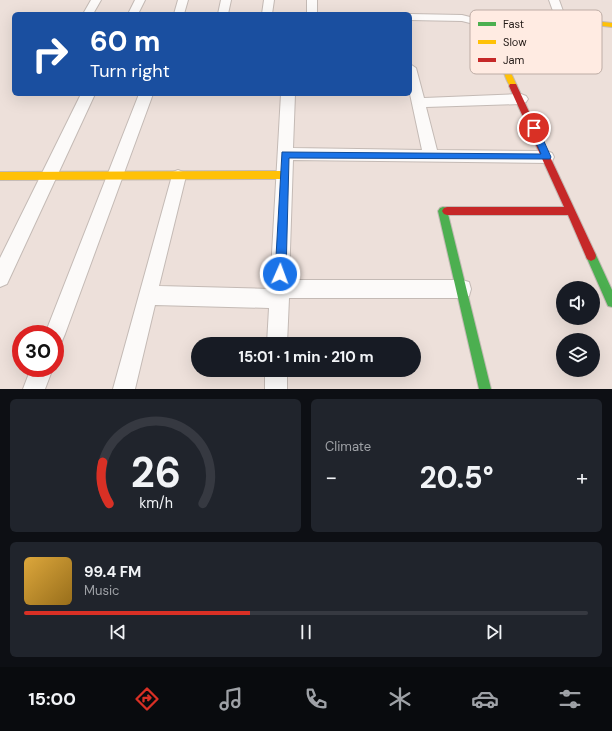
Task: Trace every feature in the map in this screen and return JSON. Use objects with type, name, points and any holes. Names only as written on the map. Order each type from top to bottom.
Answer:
[{"type":"street","points":[[89,12],[96,0]]},
{"type":"street","points":[[134,12],[140,0]]},
{"type":"street","points":[[180,12],[183,0]]},
{"type":"street","points":[[223,12],[226,0]]},
{"type":"street","points":[[267,12],[268,0]]},
{"type":"street","points":[[312,0],[312,12]]},
{"type":"street","points":[[554,0],[558,10]]},
{"type":"street","points":[[412,17],[462,18],[470,20]]},
{"type":"street","points":[[602,24],[612,25]]},
{"type":"street","points":[[508,74],[612,302]]},
{"type":"street","points":[[412,76],[431,156]]},
{"type":"street","points":[[0,278],[87,96]]},
{"type":"street","points":[[58,325],[145,96]]},
{"type":"street","points":[[277,337],[288,96]]},
{"type":"street","points":[[419,103],[521,99]]},
{"type":"street","points":[[285,154],[547,157]]},
{"type":"street","points":[[0,176],[284,175]]},
{"type":"street","points":[[124,389],[178,176]]},
{"type":"street","points":[[485,389],[443,211],[571,212]]},
{"type":"street","points":[[148,295],[280,294],[462,289]]},
{"type":"street","points":[[34,389],[39,377]]},
{"type":"street","points":[[276,377],[276,389]]},
{"type":"traffic: fast","points":[[447,211],[443,211],[485,389]]},
{"type":"traffic: fast","points":[[591,256],[612,302]]},
{"type":"traffic: slow","points":[[602,24],[612,25]]},
{"type":"traffic: slow","points":[[508,74],[513,86]]},
{"type":"traffic: slow","points":[[0,176],[284,175]]},
{"type":"traffic: jam","points":[[513,86],[591,256]]},
{"type":"traffic: jam","points":[[447,211],[571,211]]},
{"type":"route","points":[[280,274],[285,154],[547,157],[534,128]]}]
